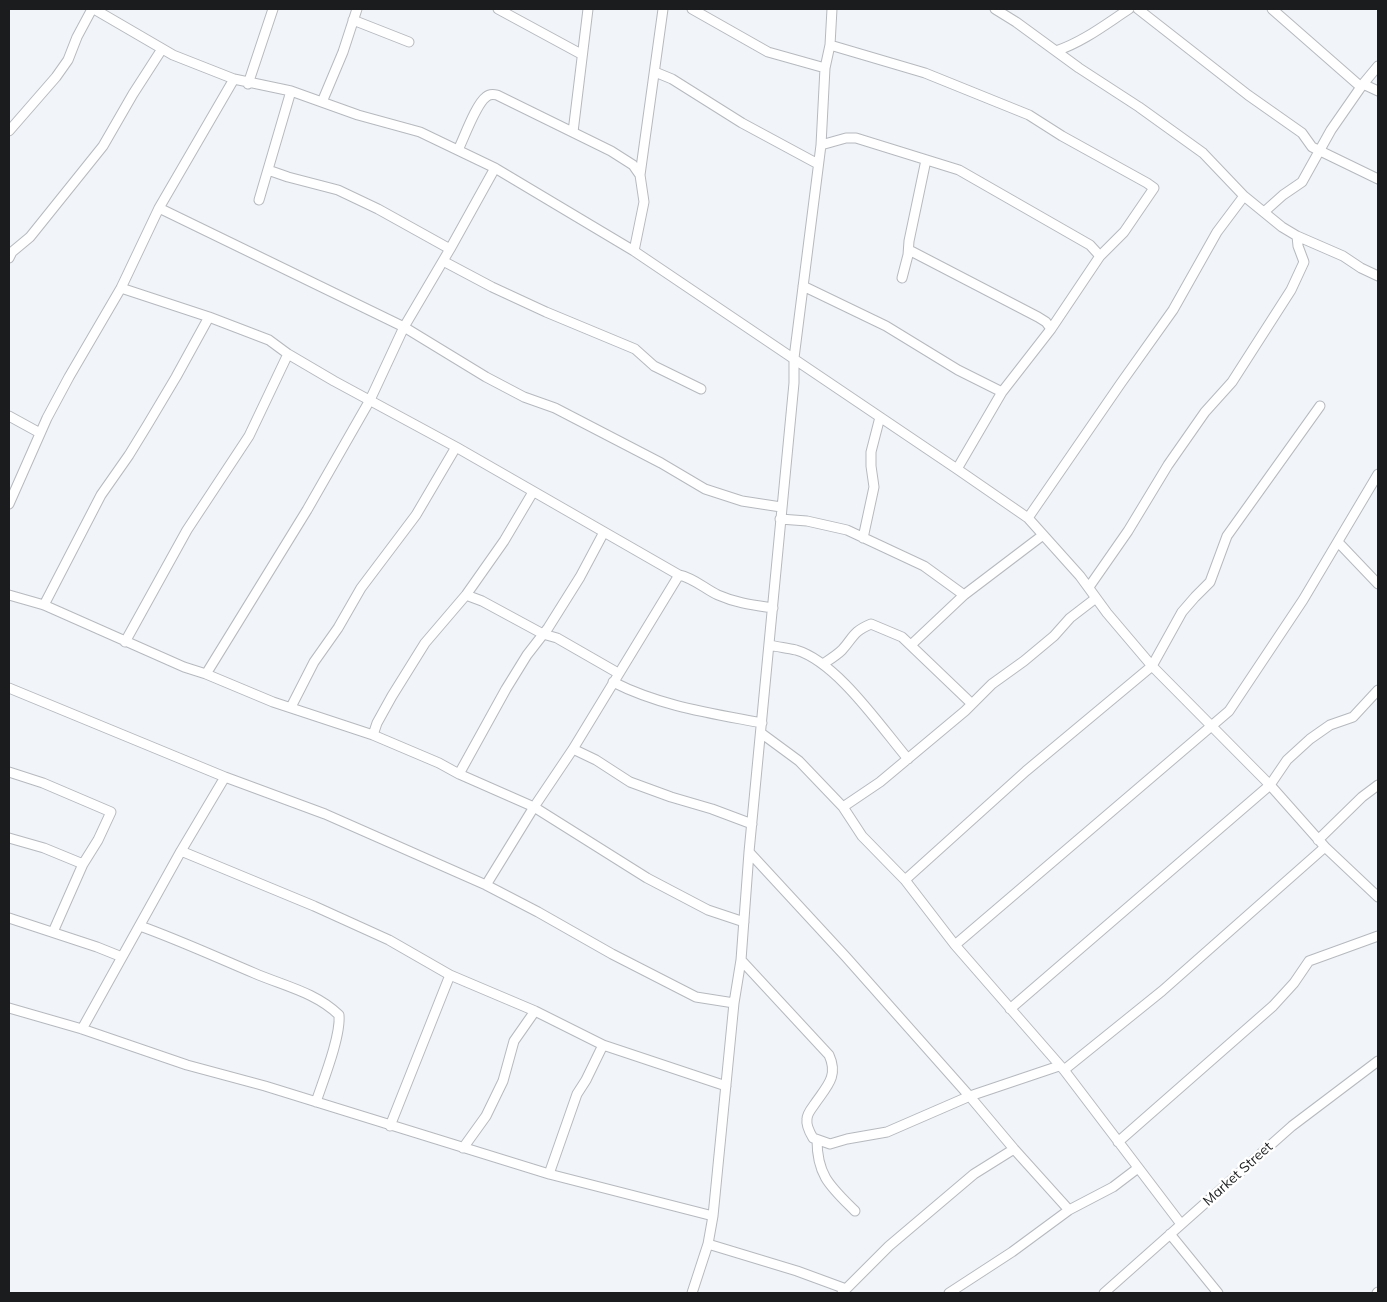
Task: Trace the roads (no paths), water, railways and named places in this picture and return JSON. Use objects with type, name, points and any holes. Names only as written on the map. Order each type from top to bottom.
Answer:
[{"type":"street","points":[[9,131],[56,78],[68,60],[77,37],[93,9],[173,55],[234,80],[291,91],[358,115],[420,132],[495,168],[634,251],[1028,518],[1080,576],[1107,613],[1152,666],[1270,785],[1318,840],[1378,897]]},
{"type":"street","points":[[248,84],[273,9]]},
{"type":"street","points":[[322,102],[343,52],[357,9]]},
{"type":"street","points":[[498,9],[508,12],[581,54]]},
{"type":"street","points":[[573,132],[581,54],[588,9]]},
{"type":"street","points":[[634,251],[644,202],[640,175],[663,9]]},
{"type":"street","points":[[692,9],[768,52],[825,68]]},
{"type":"street","points":[[692,1293],[708,1244],[713,1216],[734,1003],[741,960],[749,852],[794,383],[794,358],[821,145],[825,68],[830,45],[832,9]]},
{"type":"street","points":[[995,9],[1203,153],[1244,196],[1282,227],[1297,236],[1343,256],[1378,276]]},
{"type":"street","points":[[1056,51],[1083,39],[1129,9]]},
{"type":"street","points":[[1138,9],[1248,95],[1302,133],[1312,147],[1378,179]]},
{"type":"street","points":[[1272,9],[1362,86],[1378,91]]},
{"type":"street","points":[[353,20],[409,42]]},
{"type":"street","points":[[830,45],[925,73],[1029,115],[1062,136],[1154,187],[1154,190],[1124,232],[1100,256],[1051,329],[1002,392],[958,469]]},
{"type":"street","points":[[9,258],[12,252],[30,236],[103,146],[162,49]]},
{"type":"street","points":[[1264,212],[1283,194],[1302,182],[1331,130],[1378,66]]},
{"type":"street","points":[[655,72],[672,79],[742,123],[818,164]]},
{"type":"street","points":[[9,504],[40,433],[69,377],[121,288],[159,208],[234,80]]},
{"type":"street","points":[[259,200],[291,91]]},
{"type":"street","points":[[458,150],[480,104],[486,96],[492,94],[573,132],[618,156],[633,165],[640,175]]},
{"type":"street","points":[[821,145],[846,138],[856,138],[960,170],[1090,245],[1100,256]]},
{"type":"street","points":[[902,278],[926,160]]},
{"type":"street","points":[[206,674],[307,510],[370,400],[404,327],[495,168]]},
{"type":"street","points":[[268,170],[338,190],[378,209],[450,249]]},
{"type":"street","points":[[1028,518],[1173,310],[1217,232],[1244,196]]},
{"type":"street","points":[[159,208],[404,327],[486,377],[524,397],[555,408],[662,463],[705,489],[742,501],[781,507]]},
{"type":"street","points":[[1089,588],[1128,531],[1168,465],[1205,412],[1232,382],[1291,290],[1304,262],[1298,246],[1297,236]]},
{"type":"street","points":[[909,250],[1046,322],[1051,329]]},
{"type":"street","points":[[443,261],[507,294],[635,349],[654,366],[701,389]]},
{"type":"street","points":[[803,286],[886,326],[958,370],[1002,392]]},
{"type":"street","points":[[121,288],[209,317],[269,340],[288,354],[334,381],[456,447],[679,575],[688,577],[717,594],[738,603],[772,608]]},
{"type":"street","points":[[44,606],[101,495],[138,440],[209,317]]},
{"type":"street","points":[[125,642],[188,530],[249,436],[288,354]]},
{"type":"street","points":[[905,880],[1026,771],[1152,666],[1182,612],[1210,582],[1227,536],[1320,406]]},
{"type":"street","points":[[9,416],[40,433]]},
{"type":"street","points":[[863,538],[874,487],[871,452],[880,417]]},
{"type":"street","points":[[291,707],[314,662],[338,628],[361,588],[416,515],[456,447]]},
{"type":"street","points":[[955,944],[1229,711],[1304,600],[1377,479]]},
{"type":"street","points":[[372,735],[377,722],[425,643],[466,595],[504,541],[533,492]]},
{"type":"street","points":[[780,519],[807,521],[847,530],[924,566],[964,595]]},
{"type":"street","points":[[459,774],[506,689],[580,577],[604,532]]},
{"type":"street","points":[[911,646],[964,595],[1043,535]]},
{"type":"street","points":[[1338,542],[1378,584]]},
{"type":"street","points":[[486,885],[534,806],[574,748],[679,575]]},
{"type":"street","points":[[9,595],[44,606],[184,667],[206,674],[273,702],[372,735],[439,762],[459,774],[534,806],[648,878],[708,910],[744,922]]},
{"type":"street","points":[[466,595],[482,601],[543,634],[557,638],[618,673]]},
{"type":"street","points":[[843,807],[880,782],[908,759],[972,704],[992,684],[1024,661],[1054,636],[1070,618],[1096,598]]},
{"type":"street","points":[[823,664],[842,650],[852,636],[871,624],[902,637],[972,704]]},
{"type":"street","points":[[769,645],[797,650],[823,664],[848,688],[908,759]]},
{"type":"street","points":[[613,682],[635,693],[666,704],[761,728],[799,761],[843,807],[862,836],[905,880],[955,944],[1062,1068],[1181,1224]]},
{"type":"street","points":[[9,688],[225,777],[324,814],[486,885],[612,954],[696,997],[734,1003]]},
{"type":"street","points":[[1010,1009],[1270,785],[1287,760],[1310,739],[1330,725],[1353,717],[1378,690]]},
{"type":"street","points":[[574,748],[630,782],[752,824]]},
{"type":"street","points":[[9,772],[43,783],[111,812],[98,840],[83,864],[53,932]]},
{"type":"street","points":[[82,1029],[181,851],[225,777]]},
{"type":"street","points":[[1318,840],[1362,797],[1378,785]]},
{"type":"street","points":[[9,838],[44,848],[83,864]]},
{"type":"street","points":[[741,960],[829,1055],[833,1063],[831,1080],[806,1119],[813,1138],[830,1144],[886,1132],[970,1096],[1062,1068],[1162,990],[1325,847]]},
{"type":"street","points":[[181,851],[314,906],[389,940],[450,975],[535,1011],[602,1045],[726,1086]]},
{"type":"street","points":[[749,852],[846,957],[1069,1210]]},
{"type":"street","points":[[9,918],[122,957]]},
{"type":"street","points":[[140,926],[183,941],[256,974],[307,993],[328,1004],[339,1015],[340,1022],[337,1038],[316,1102]]},
{"type":"street","points":[[1118,1142],[1273,1006],[1294,983],[1309,961],[1378,936]]},
{"type":"street","points":[[390,1126],[450,975]]},
{"type":"street","points":[[9,1008],[82,1029],[187,1065],[316,1102],[549,1174],[713,1216]]},
{"type":"street","points":[[463,1148],[486,1116],[503,1081],[514,1041],[535,1011]]},
{"type":"street","points":[[549,1174],[577,1094],[586,1080],[602,1045]]},
{"type":"street","name":"Market Street","points":[[1104,1293],[1292,1126],[1378,1061]]},
{"type":"street","points":[[817,1140],[817,1157],[822,1171],[832,1188],[855,1211]]},
{"type":"street","points":[[708,1244],[797,1271],[844,1291],[889,1246],[974,1174],[1014,1149]]},
{"type":"street","points":[[949,1293],[963,1290],[1069,1210],[1113,1187],[1138,1168]]},
{"type":"street","points":[[1170,1234],[1218,1293]]}]
